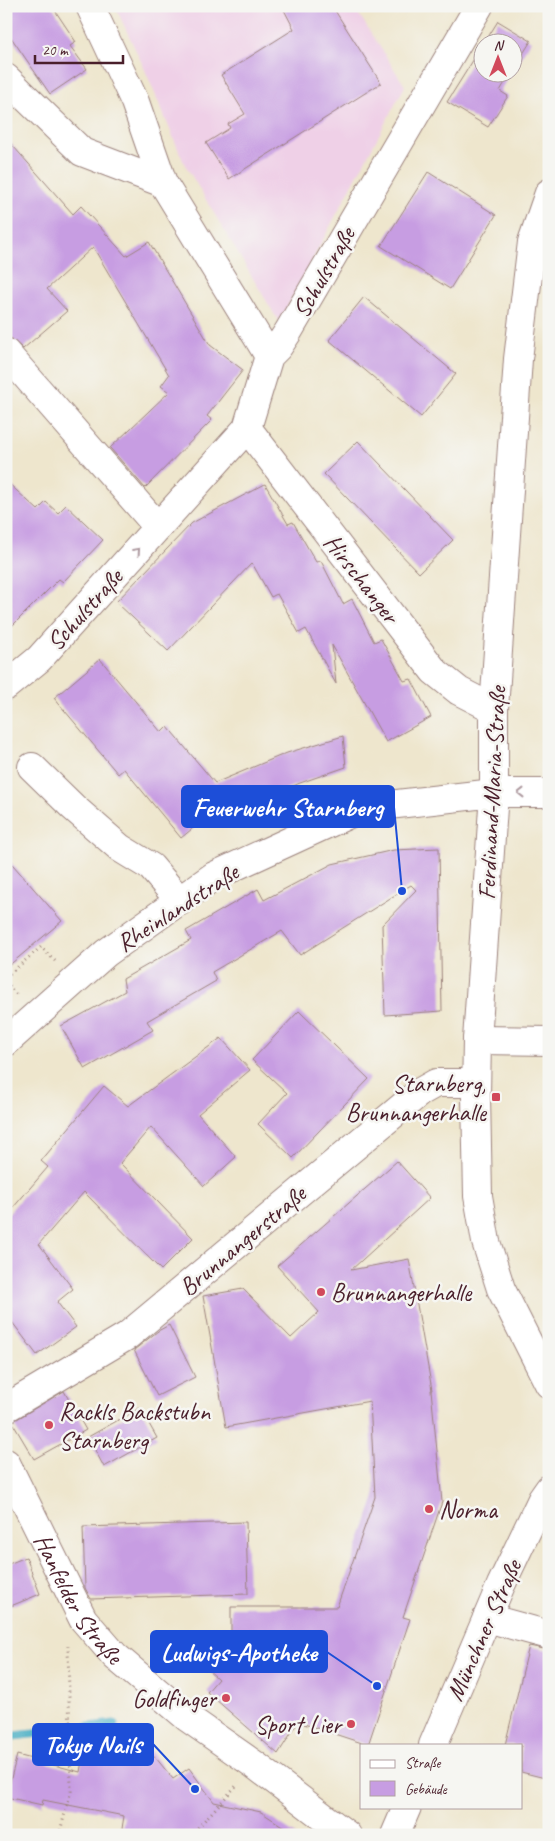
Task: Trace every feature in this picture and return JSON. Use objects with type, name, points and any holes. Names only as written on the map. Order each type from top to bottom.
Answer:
[{"type":"street","points":[[90,6],[135,102],[163,183],[269,356]]},
{"type":"street","name":"Schulstraße","points":[[6,686],[39,659],[247,428],[269,356],[288,332],[479,6]]},
{"type":"street","points":[[6,78],[82,152],[163,183]]},
{"type":"street","name":"Ferdinand-Maria-Straße","points":[[549,192],[532,242],[518,359],[494,709],[494,793],[477,1040],[476,1083],[478,1196],[486,1242],[501,1289],[549,1384]]},
{"type":"street","points":[[6,354],[158,527]]},
{"type":"street","name":"Hirschanger","points":[[247,428],[434,670],[459,691],[494,709]]},
{"type":"street","points":[[32,767],[73,808],[120,848],[151,867],[180,901]]},
{"type":"street","name":"Rheinlandstraße","points":[[6,1042],[106,953],[214,876],[362,808],[494,793],[549,793]]},
{"type":"street","points":[[477,1040],[549,1041]]},
{"type":"street","name":"Brunnangerstraße","points":[[6,1408],[126,1336],[420,1092],[436,1083],[476,1083]]},
{"type":"street","name":"Hanfelder Straße","points":[[6,1463],[83,1619],[115,1656],[188,1718],[255,1765],[347,1835]]},
{"type":"street","name":"Münchner Straße","points":[[433,1744],[501,1585],[542,1499],[549,1489]]},
{"type":"street","points":[[487,1618],[549,1635]]},
{"type":"street","points":[[395,1835],[407,1808]]},
{"type":"path","points":[[6,977],[41,947]]},
{"type":"path","points":[[6,982],[16,993]]},
{"type":"path","points":[[60,1835],[71,1791],[68,1642],[83,1619]]},
{"type":"path","points":[[191,1835],[255,1765]]},
{"type":"shaded area","points":[[115,6],[357,6],[355,8],[405,86],[279,322],[184,163],[145,70]]},
{"type":"building","points":[[6,6],[52,6],[76,42],[70,46],[87,69],[50,94],[6,30]]},
{"type":"building","points":[[282,6],[332,6],[381,83],[229,179],[206,143],[230,128],[228,124],[245,114],[221,75],[294,29]]},
{"type":"building","points":[[498,21],[516,32],[491,32]]},
{"type":"building","points":[[522,36],[531,41],[522,55]]},
{"type":"building","points":[[472,62],[472,82],[505,82],[500,91],[508,96],[488,127],[447,102]]},
{"type":"building","points":[[6,138],[73,214],[81,206],[126,256],[149,242],[210,345],[243,370],[207,416],[212,420],[145,488],[110,448],[169,392],[161,386],[169,375],[93,247],[47,289],[67,311],[23,349],[11,338],[6,338]]},
{"type":"building","points":[[428,172],[496,215],[450,289],[381,246]]},
{"type":"building","points":[[364,297],[456,374],[421,417],[329,340]]},
{"type":"building","points":[[358,441],[453,540],[419,573],[324,474]]},
{"type":"building","points":[[6,481],[38,510],[46,502],[58,513],[66,505],[103,540],[63,582],[59,579],[6,632]]},
{"type":"building","points":[[265,484],[288,524],[293,522],[316,562],[321,561],[343,604],[352,599],[374,642],[381,639],[404,681],[411,679],[431,717],[386,742],[332,645],[336,684],[306,629],[299,633],[277,594],[271,597],[252,563],[168,651],[116,602],[192,523]]},
{"type":"building","points":[[100,659],[161,732],[167,726],[215,783],[287,753],[343,736],[346,767],[300,783],[251,804],[242,788],[181,838],[124,769],[118,774],[54,698]]},
{"type":"building","points":[[439,848],[442,1011],[385,1015],[382,925],[416,890],[411,885],[300,955],[282,931],[212,972],[216,981],[147,1021],[153,1030],[85,1069],[61,1026],[125,991],[123,979],[191,940],[186,931],[258,889],[264,900],[332,864],[394,850]]},
{"type":"building","points":[[6,857],[62,921],[6,968]]},
{"type":"building","points":[[299,1011],[369,1079],[293,1158],[258,1124],[287,1093],[252,1060]]},
{"type":"building","points":[[221,1038],[250,1070],[198,1114],[236,1157],[204,1186],[151,1127],[120,1163],[193,1238],[161,1270],[84,1192],[39,1244],[73,1289],[57,1302],[76,1327],[37,1355],[6,1314],[6,1216],[48,1167],[41,1161],[104,1086],[128,1106]]},
{"type":"building","points":[[397,1161],[430,1198],[351,1270],[409,1259],[432,1390],[442,1502],[403,1617],[410,1619],[368,1744],[298,1722],[278,1754],[207,1692],[218,1679],[203,1665],[214,1649],[231,1653],[231,1607],[337,1607],[375,1497],[370,1401],[226,1427],[203,1296],[243,1289],[291,1338],[319,1312],[277,1266]]},
{"type":"building","points":[[169,1325],[195,1377],[157,1396],[134,1350],[158,1331]]},
{"type":"building","name":"Rackls Backstubn Starnberg","points":[[64,1391],[86,1430],[34,1459],[12,1422]]},
{"type":"building","points":[[140,1408],[157,1438],[104,1467],[88,1437]]},
{"type":"building","points":[[246,1522],[248,1594],[91,1599],[85,1588],[83,1527]]},
{"type":"building","points":[[26,1557],[40,1594],[6,1608],[6,1565]]},
{"type":"building","points":[[529,1646],[549,1650],[549,1779],[522,1772],[522,1744],[505,1744]]},
{"type":"building","points":[[85,1744],[138,1755],[147,1747],[173,1779],[189,1768],[214,1802],[261,1812],[296,1835],[121,1835],[124,1816],[43,1800],[42,1805],[6,1797],[17,1755],[80,1772]]},
{"type":"waterway","points":[[6,1737],[114,1724]]},
{"type":"place","name":"Feuerwehr Starnberg","points":[[402,891]]},
{"type":"place","name":"Starnberg, Brunnangerhalle","points":[[496,1097]]},
{"type":"place","name":"Brunnangerhalle","points":[[321,1292]]},
{"type":"place","name":"Rackls Backstubn Starnberg","points":[[49,1425]]},
{"type":"place","name":"Norma","points":[[429,1509]]},
{"type":"place","name":"Ludwigs-Apotheke","points":[[377,1686]]},
{"type":"place","name":"Goldfinger","points":[[226,1698]]},
{"type":"place","name":"Sport Lier","points":[[351,1724]]},
{"type":"place","name":"Tokyo Nails","points":[[195,1789]]}]
